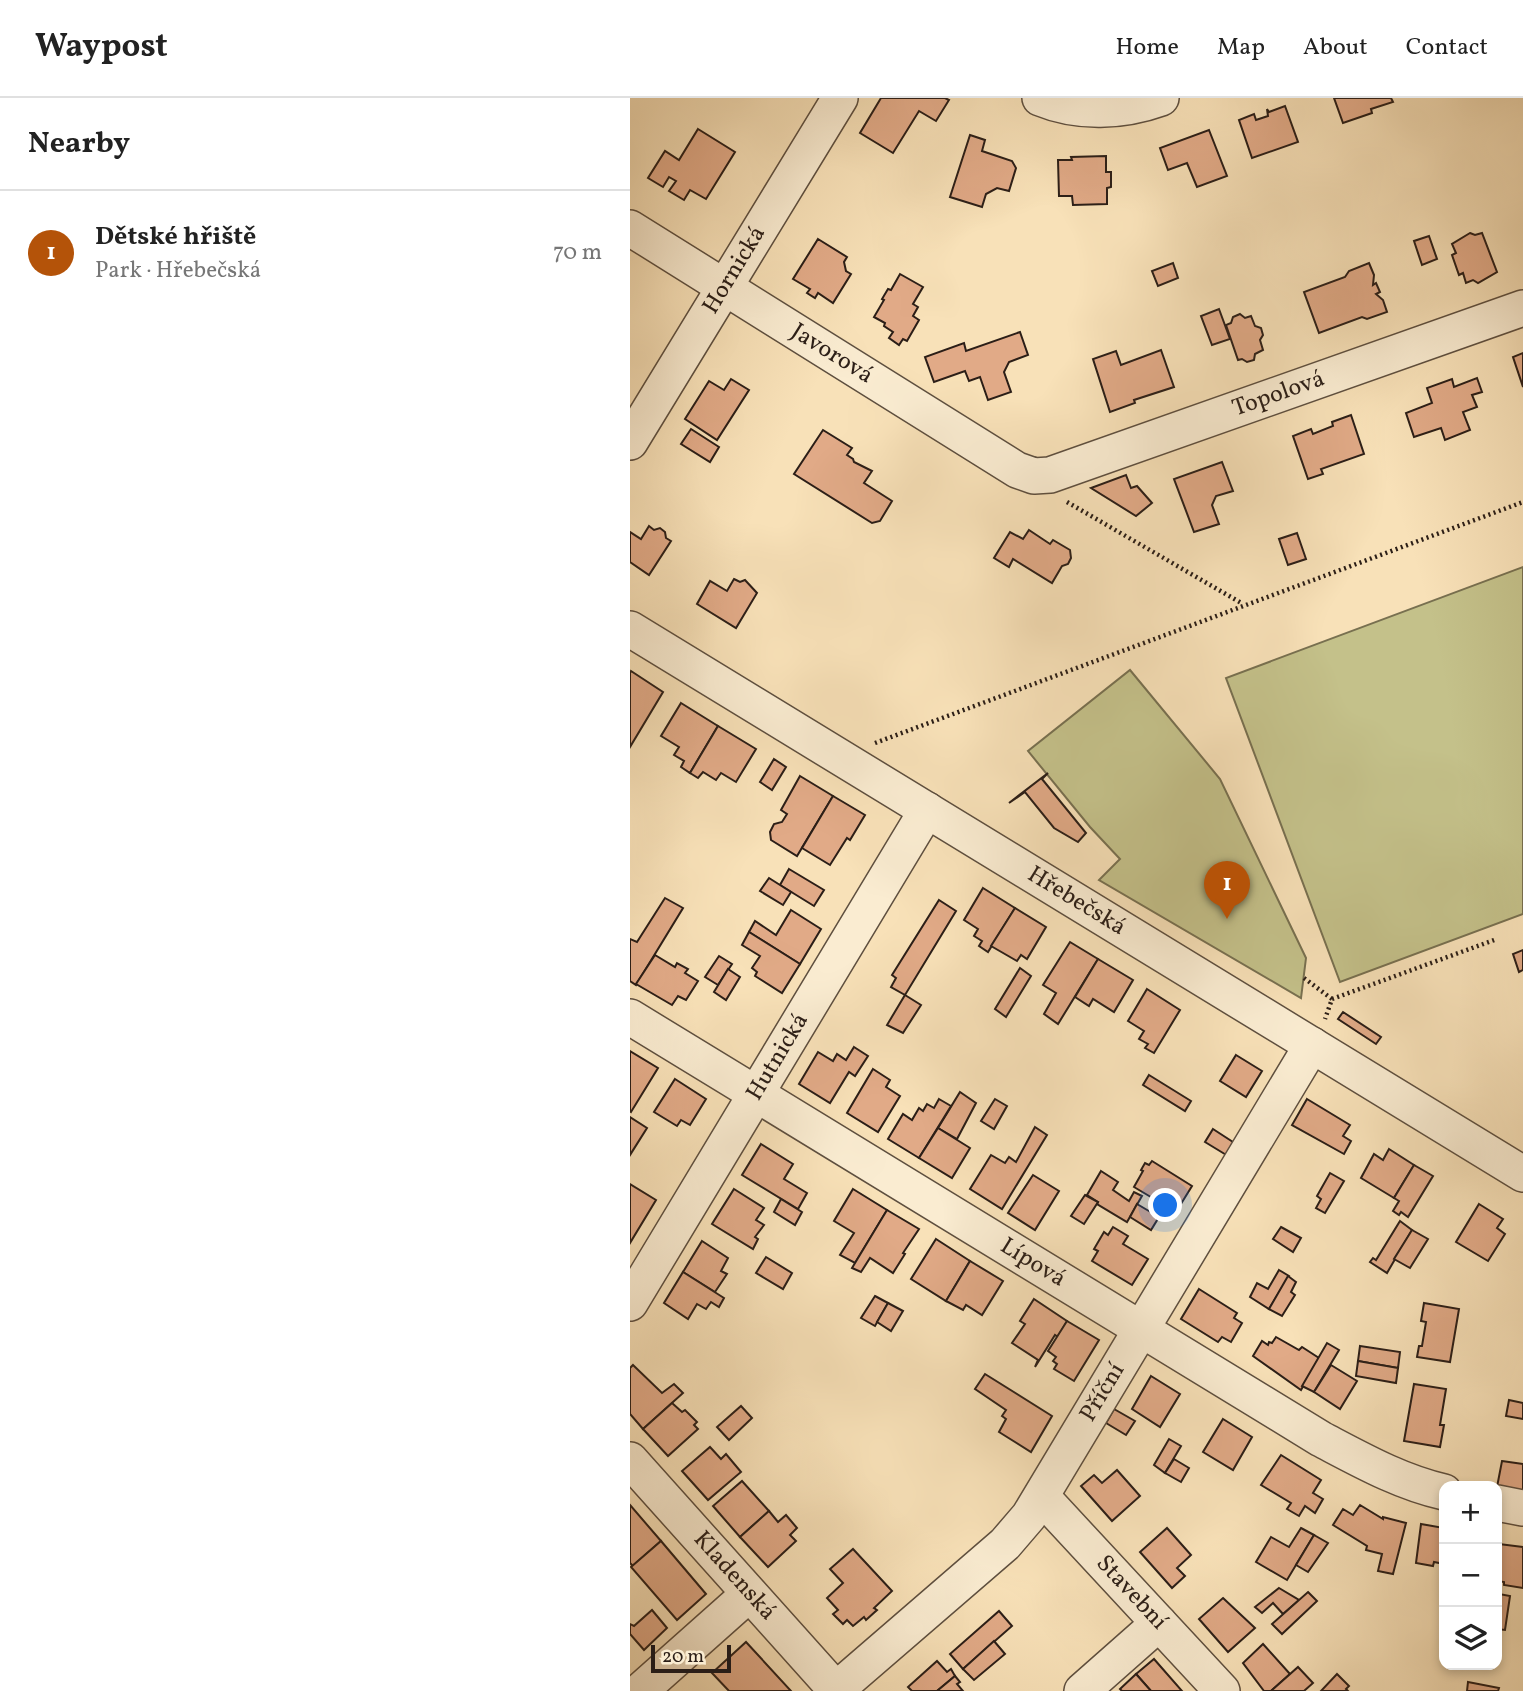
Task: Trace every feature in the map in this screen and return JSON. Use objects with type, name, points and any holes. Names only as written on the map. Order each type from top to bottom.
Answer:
[{"type":"street","name":"Hornická","points":[[630,442],[840,98]]},
{"type":"street","points":[[1040,98],[1068,106],[1093,109],[1120,108],[1161,98]]},
{"type":"street","name":"Javorová","points":[[630,228],[1017,470],[1034,476]]},
{"type":"street","name":"Topolová","points":[[1034,476],[1050,475],[1523,308]]},
{"type":"street","name":"Hřebečská","points":[[630,629],[1523,1174]]},
{"type":"street","name":"Hutnická","points":[[630,1303],[927,810]]},
{"type":"street","name":"Lípová","points":[[630,1017],[1342,1450],[1411,1482],[1439,1490]]},
{"type":"street","name":"Příční","points":[[836,1690],[1020,1529],[1042,1497],[1312,1045]]},
{"type":"street","name":"Kladenská","points":[[630,1460],[836,1690]]},
{"type":"street","name":"Stavební","points":[[1042,1497],[1222,1691]]},
{"type":"street","points":[[1502,1504],[1523,1508]]},
{"type":"street","points":[[640,1691],[748,1594]]},
{"type":"street","points":[[1082,1691],[1159,1623]]},
{"type":"path","points":[[1034,476],[1058,497],[1243,604]]},
{"type":"path","points":[[838,756],[1523,502]]},
{"type":"path","points":[[1332,999],[1497,939]]},
{"type":"path","points":[[1304,978],[1332,999]]},
{"type":"path","points":[[1328,1013],[1332,999]]},
{"type":"shaded area","points":[[1523,567],[1523,914],[1340,982],[1226,678]]},
{"type":"shaded area","points":[[1130,670],[1220,779],[1306,958],[1301,998],[1099,880],[1120,859],[1028,751]]},
{"type":"building","points":[[881,98],[949,100],[936,121],[919,111],[893,153],[860,133]]},
{"type":"building","points":[[1334,98],[1391,98],[1393,102],[1343,123]]},
{"type":"building","points":[[1285,106],[1298,142],[1252,158],[1239,120],[1254,114],[1256,120],[1268,116],[1267,109],[1269,112]]},
{"type":"building","points":[[698,129],[735,152],[706,199],[690,190],[684,200],[669,191],[676,181],[669,177],[663,187],[648,178],[665,151],[679,160]]},
{"type":"building","points":[[1209,130],[1227,176],[1197,187],[1187,163],[1168,170],[1160,148]]},
{"type":"building","points":[[970,135],[985,140],[982,151],[1012,161],[1016,168],[1009,191],[997,188],[986,194],[982,207],[950,197]]},
{"type":"building","points":[[1106,156],[1106,172],[1111,172],[1107,204],[1073,205],[1072,196],[1059,196],[1058,160]]},
{"type":"building","points":[[1470,233],[1482,233],[1497,272],[1478,283],[1473,280],[1466,283],[1463,273],[1459,275],[1452,255],[1456,253],[1452,244]]},
{"type":"building","points":[[1429,236],[1437,259],[1422,265],[1414,241]]},
{"type":"building","points":[[818,239],[847,257],[844,262],[846,271],[851,274],[833,303],[818,293],[815,298],[807,293],[810,289],[793,279]]},
{"type":"building","points":[[1173,263],[1178,278],[1158,286],[1152,271]]},
{"type":"building","points":[[1369,263],[1374,275],[1373,285],[1376,283],[1380,292],[1376,294],[1383,300],[1387,312],[1367,319],[1362,317],[1319,333],[1304,292],[1345,277],[1349,271]]},
{"type":"building","points":[[900,274],[923,287],[913,304],[918,307],[913,316],[919,320],[907,341],[903,339],[899,345],[889,338],[893,332],[884,326],[885,323],[874,317],[888,289],[891,290]]},
{"type":"building","points":[[1219,309],[1230,339],[1212,345],[1201,316]]},
{"type":"building","points":[[1240,314],[1245,318],[1251,316],[1263,335],[1260,340],[1263,350],[1255,354],[1254,360],[1247,362],[1238,360],[1226,325]]},
{"type":"building","points":[[1020,332],[1028,355],[1009,362],[1004,372],[1011,392],[988,400],[980,377],[969,381],[965,371],[934,382],[925,357],[964,343],[966,351]]},
{"type":"building","points":[[1161,350],[1174,387],[1134,400],[1135,403],[1110,412],[1093,359],[1116,351],[1121,365]]},
{"type":"building","points":[[1523,353],[1523,387],[1513,357]]},
{"type":"building","points":[[1477,378],[1482,392],[1472,395],[1477,407],[1463,412],[1470,430],[1445,440],[1441,428],[1414,437],[1406,413],[1432,403],[1427,388],[1452,379],[1454,387]]},
{"type":"building","points":[[731,379],[749,390],[717,440],[685,419],[709,381],[724,390]]},
{"type":"building","points":[[1351,415],[1364,454],[1321,469],[1323,474],[1308,479],[1293,436],[1311,429],[1313,434],[1333,426],[1332,422]]},
{"type":"building","points":[[691,429],[719,447],[710,462],[681,444]]},
{"type":"building","points":[[823,430],[852,448],[847,455],[854,462],[872,471],[864,483],[892,501],[880,521],[872,523],[794,474]]},
{"type":"building","points":[[1222,462],[1233,491],[1216,496],[1212,505],[1219,524],[1194,532],[1174,479]]},
{"type":"building","points":[[1126,475],[1131,488],[1137,486],[1152,503],[1136,516],[1091,488]]},
{"type":"building","points":[[649,526],[654,530],[660,528],[671,541],[649,575],[630,562],[630,532],[641,539]]},
{"type":"building","points":[[1029,530],[1050,544],[1053,540],[1070,550],[1071,558],[1068,564],[1062,566],[1052,583],[1013,559],[1009,567],[994,558],[1010,532],[1023,539]]},
{"type":"building","points":[[1297,533],[1306,559],[1288,565],[1279,539]]},
{"type":"building","points":[[734,579],[740,582],[745,580],[757,593],[736,628],[697,604],[710,581],[727,591]]},
{"type":"building","points":[[631,671],[663,692],[630,747],[630,673]]},
{"type":"building","points":[[681,703],[718,726],[690,773],[681,767],[684,761],[674,755],[679,747],[661,736]]},
{"type":"building","points":[[718,726],[756,749],[736,782],[721,773],[716,780],[703,772],[698,778],[690,773]]},
{"type":"building","points":[[774,759],[786,767],[772,790],[760,782]]},
{"type":"building","points":[[1048,773],[1042,779],[1086,833],[1078,842],[1054,828],[1025,792],[1009,803]]},
{"type":"building","points":[[800,776],[833,796],[797,856],[771,840],[770,832],[774,824],[782,822],[787,814],[781,810]]},
{"type":"building","points":[[833,796],[865,815],[830,865],[802,848]]},
{"type":"building","points":[[789,869],[824,890],[814,906],[780,885]]},
{"type":"building","points":[[769,878],[791,892],[783,905],[760,891]]},
{"type":"building","points":[[983,888],[1015,908],[988,952],[979,946],[982,941],[974,936],[978,929],[964,920]]},
{"type":"building","points":[[665,898],[683,908],[636,985],[630,981],[630,939],[637,942]]},
{"type":"building","points":[[939,900],[956,911],[905,995],[891,987],[896,978],[892,975]]},
{"type":"building","points":[[1015,908],[1046,927],[1027,959],[1021,955],[1017,961],[991,946]]},
{"type":"building","points":[[791,910],[821,929],[800,964],[749,932],[755,921],[776,935]]},
{"type":"building","points":[[749,932],[800,964],[782,993],[755,976],[757,972],[752,968],[760,956],[742,945]]},
{"type":"building","points":[[1070,942],[1098,959],[1058,1024],[1044,1014],[1056,993],[1043,985]]},
{"type":"building","points":[[1523,950],[1523,970],[1519,972],[1513,954]]},
{"type":"building","points":[[655,955],[675,967],[677,963],[688,969],[685,973],[698,981],[686,1000],[678,996],[672,1005],[636,984]]},
{"type":"building","points":[[719,956],[732,964],[718,985],[705,977]]},
{"type":"building","points":[[1098,959],[1133,980],[1114,1012],[1093,999],[1089,1006],[1075,997]]},
{"type":"building","points":[[1020,968],[1031,976],[1006,1017],[995,1009]]},
{"type":"building","points":[[728,969],[740,977],[726,1000],[714,992]]},
{"type":"building","points":[[1147,989],[1180,1010],[1154,1053],[1145,1048],[1148,1044],[1139,1039],[1144,1031],[1128,1021]]},
{"type":"building","points":[[905,995],[921,1005],[903,1033],[887,1025]]},
{"type":"building","points":[[1343,1012],[1381,1037],[1376,1044],[1338,1019]]},
{"type":"building","points":[[854,1047],[868,1056],[855,1076],[849,1072],[830,1103],[799,1084],[818,1052],[833,1061],[837,1054],[846,1060]]},
{"type":"building","points":[[630,1051],[658,1068],[631,1112],[630,1111]]},
{"type":"building","points":[[1236,1055],[1262,1071],[1246,1097],[1220,1081]]},
{"type":"building","points":[[873,1069],[890,1080],[886,1087],[900,1096],[878,1132],[847,1113]]},
{"type":"building","points":[[1149,1075],[1191,1101],[1185,1111],[1143,1085]]},
{"type":"building","points":[[675,1079],[706,1099],[690,1125],[681,1120],[677,1126],[654,1112]]},
{"type":"building","points":[[960,1092],[976,1103],[957,1139],[938,1128]]},
{"type":"building","points":[[939,1099],[951,1106],[919,1158],[888,1139],[903,1114],[912,1120],[919,1108],[923,1111],[927,1104],[934,1108]]},
{"type":"building","points":[[995,1099],[1007,1106],[994,1129],[981,1121]]},
{"type":"building","points":[[1307,1099],[1350,1125],[1343,1136],[1351,1141],[1344,1154],[1292,1125]]},
{"type":"building","points":[[630,1117],[647,1128],[630,1155]]},
{"type":"building","points":[[1035,1127],[1047,1135],[1002,1209],[970,1189],[991,1155],[1005,1163],[1009,1157],[1016,1162]]},
{"type":"building","points":[[938,1128],[970,1148],[952,1178],[919,1158]]},
{"type":"building","points":[[1213,1129],[1236,1144],[1228,1156],[1205,1142]]},
{"type":"building","points":[[761,1144],[793,1164],[784,1179],[807,1193],[798,1209],[742,1175]]},
{"type":"building","points":[[1389,1149],[1414,1165],[1394,1198],[1361,1178],[1374,1154],[1383,1160]]},
{"type":"building","points":[[1152,1161],[1192,1186],[1176,1212],[1134,1187],[1145,1163],[1149,1165]]},
{"type":"building","points":[[1414,1165],[1433,1176],[1408,1217],[1393,1211],[1399,1201],[1394,1198]]},
{"type":"building","points":[[1101,1171],[1118,1182],[1113,1190],[1129,1201],[1134,1192],[1142,1196],[1127,1222],[1087,1195]]},
{"type":"building","points":[[1330,1173],[1344,1181],[1325,1213],[1316,1208],[1321,1199],[1317,1196]]},
{"type":"building","points":[[1033,1175],[1059,1191],[1035,1230],[1008,1213]]},
{"type":"building","points":[[630,1184],[656,1200],[630,1243]]},
{"type":"building","points":[[734,1189],[764,1208],[756,1220],[764,1225],[755,1237],[758,1239],[753,1249],[712,1224]]},
{"type":"building","points":[[853,1189],[887,1210],[855,1263],[840,1255],[854,1233],[834,1221]]},
{"type":"building","points":[[1085,1195],[1098,1202],[1084,1224],[1071,1216]]},
{"type":"building","points":[[781,1199],[802,1212],[795,1225],[774,1212]]},
{"type":"building","points":[[1137,1204],[1159,1217],[1151,1230],[1130,1217]]},
{"type":"building","points":[[1479,1204],[1503,1219],[1497,1228],[1505,1234],[1488,1261],[1456,1242]]},
{"type":"building","points":[[887,1210],[919,1229],[903,1253],[905,1254],[893,1273],[870,1258],[861,1272],[852,1268]]},
{"type":"building","points":[[1400,1221],[1412,1230],[1387,1273],[1370,1262],[1373,1258],[1376,1260]]},
{"type":"building","points":[[1113,1227],[1128,1236],[1123,1244],[1148,1259],[1132,1285],[1092,1261],[1098,1251],[1094,1249],[1104,1232],[1108,1235]]},
{"type":"building","points":[[1281,1227],[1301,1238],[1293,1252],[1273,1239]]},
{"type":"building","points":[[1412,1230],[1428,1239],[1410,1268],[1394,1259]]},
{"type":"building","points":[[936,1239],[970,1261],[946,1301],[911,1279]]},
{"type":"building","points":[[702,1241],[728,1258],[721,1271],[727,1274],[715,1292],[683,1272]]},
{"type":"building","points":[[766,1257],[792,1273],[783,1289],[756,1273]]},
{"type":"building","points":[[970,1261],[1003,1281],[982,1315],[966,1305],[963,1310],[946,1301]]},
{"type":"building","points":[[1279,1270],[1289,1276],[1269,1309],[1250,1297],[1257,1283],[1268,1289]]},
{"type":"building","points":[[683,1272],[724,1298],[719,1307],[711,1302],[706,1309],[697,1304],[688,1319],[664,1303]]},
{"type":"building","points":[[1288,1276],[1296,1282],[1291,1292],[1295,1295],[1282,1316],[1269,1309]]},
{"type":"building","points":[[1199,1289],[1237,1313],[1234,1318],[1242,1323],[1231,1342],[1222,1337],[1218,1342],[1181,1319]]},
{"type":"building","points":[[875,1296],[888,1303],[875,1326],[861,1318]]},
{"type":"building","points":[[1034,1299],[1067,1321],[1035,1367],[1038,1360],[1012,1343],[1025,1324],[1020,1321]]},
{"type":"building","points":[[888,1303],[903,1311],[891,1331],[877,1322]]},
{"type":"building","points":[[1424,1303],[1459,1309],[1450,1362],[1417,1357],[1419,1346],[1422,1346],[1426,1322],[1421,1321]]},
{"type":"building","points":[[1067,1321],[1099,1340],[1074,1381],[1054,1369],[1057,1364],[1053,1361],[1056,1357],[1048,1351]]},
{"type":"building","points":[[1276,1337],[1299,1350],[1302,1347],[1319,1358],[1301,1390],[1253,1356],[1262,1341],[1268,1345]]},
{"type":"building","points":[[1327,1343],[1339,1350],[1314,1392],[1302,1386]]},
{"type":"building","points":[[1360,1346],[1400,1352],[1398,1368],[1358,1361]]},
{"type":"building","points":[[1358,1361],[1398,1368],[1396,1383],[1356,1376]]},
{"type":"building","points":[[633,1365],[662,1393],[674,1384],[683,1393],[643,1429],[630,1414],[630,1368]]},
{"type":"building","points":[[1331,1365],[1357,1381],[1340,1409],[1314,1392]]},
{"type":"building","points":[[985,1374],[1052,1416],[1031,1452],[999,1432],[1006,1419],[1002,1416],[1006,1410],[975,1389]]},
{"type":"building","points":[[1151,1376],[1180,1394],[1160,1427],[1132,1409]]},
{"type":"building","points":[[1414,1384],[1446,1389],[1440,1425],[1444,1425],[1440,1447],[1404,1441]]},
{"type":"building","points":[[1509,1400],[1523,1403],[1523,1419],[1506,1416]]},
{"type":"building","points":[[672,1403],[682,1412],[685,1410],[697,1422],[694,1425],[698,1429],[668,1456],[643,1429]]},
{"type":"building","points":[[741,1406],[752,1418],[729,1440],[717,1427]]},
{"type":"building","points":[[1114,1409],[1135,1421],[1126,1435],[1106,1423]]},
{"type":"building","points":[[1223,1419],[1252,1437],[1233,1470],[1203,1452]]},
{"type":"building","points":[[1169,1439],[1181,1446],[1165,1473],[1154,1465]]},
{"type":"building","points":[[710,1447],[721,1459],[726,1454],[741,1472],[708,1500],[682,1471]]},
{"type":"building","points":[[1281,1455],[1321,1480],[1313,1493],[1323,1499],[1315,1513],[1305,1506],[1299,1516],[1287,1509],[1291,1503],[1261,1485]]},
{"type":"building","points":[[1174,1459],[1189,1468],[1181,1482],[1165,1473]]},
{"type":"building","points":[[1502,1461],[1523,1464],[1523,1491],[1502,1488],[1502,1481],[1498,1481]]},
{"type":"building","points":[[1117,1470],[1140,1496],[1112,1521],[1081,1486],[1094,1475],[1102,1483]]},
{"type":"building","points":[[742,1481],[769,1511],[740,1537],[713,1506]]},
{"type":"building","points":[[630,1505],[661,1541],[633,1566],[630,1563]]},
{"type":"building","points":[[1360,1505],[1383,1519],[1406,1523],[1393,1574],[1378,1571],[1382,1554],[1366,1550],[1367,1546],[1333,1525],[1343,1509],[1353,1515]]},
{"type":"building","points":[[769,1511],[778,1522],[786,1515],[797,1528],[790,1535],[796,1541],[768,1567],[740,1537]]},
{"type":"building","points":[[1421,1524],[1439,1527],[1439,1563],[1434,1562],[1433,1566],[1416,1563]]},
{"type":"building","points":[[1167,1528],[1191,1555],[1177,1568],[1185,1576],[1172,1588],[1140,1552]]},
{"type":"building","points":[[1301,1528],[1314,1535],[1287,1580],[1256,1562],[1271,1537],[1289,1547]]},
{"type":"building","points":[[1314,1535],[1328,1543],[1308,1572],[1296,1565]]},
{"type":"building","points":[[661,1541],[706,1594],[677,1620],[631,1567]]},
{"type":"building","points":[[1502,1544],[1523,1547],[1523,1588],[1504,1585]]},
{"type":"building","points":[[853,1549],[892,1591],[866,1620],[864,1617],[853,1626],[847,1620],[843,1624],[833,1614],[838,1610],[827,1598],[843,1583],[830,1569]]},
{"type":"building","points":[[1279,1588],[1299,1600],[1283,1614],[1273,1603],[1262,1613],[1255,1607]]},
{"type":"building","points":[[1308,1592],[1317,1601],[1282,1634],[1272,1624]]},
{"type":"building","points":[[1502,1595],[1510,1596],[1505,1630],[1502,1630]]},
{"type":"building","points":[[1223,1598],[1255,1628],[1228,1652],[1199,1619]]},
{"type":"building","points":[[652,1610],[667,1628],[644,1650],[630,1634],[630,1624],[634,1626]]},
{"type":"building","points":[[999,1611],[1012,1626],[963,1669],[950,1654]]},
{"type":"building","points":[[994,1641],[1005,1654],[974,1680],[963,1669]]},
{"type":"building","points":[[746,1642],[791,1691],[729,1691],[712,1673]]},
{"type":"building","points":[[1263,1644],[1290,1674],[1271,1691],[1264,1691],[1243,1663]]},
{"type":"building","points":[[1154,1659],[1182,1691],[1151,1691],[1136,1674]]},
{"type":"building","points":[[937,1661],[947,1672],[951,1669],[955,1676],[937,1691],[912,1691],[908,1687]]},
{"type":"building","points":[[1298,1667],[1313,1683],[1304,1691],[1271,1691]]},
{"type":"building","points":[[1136,1674],[1151,1691],[1120,1689]]},
{"type":"building","points":[[1337,1674],[1349,1686],[1346,1689],[1348,1691],[1321,1691]]},
{"type":"building","points":[[955,1676],[963,1691],[937,1691]]},
{"type":"building","points":[[1468,1682],[1499,1688],[1498,1691],[1467,1691]]},
{"type":"place","name":"Dětské hřiště","points":[[1227,919]]}]
